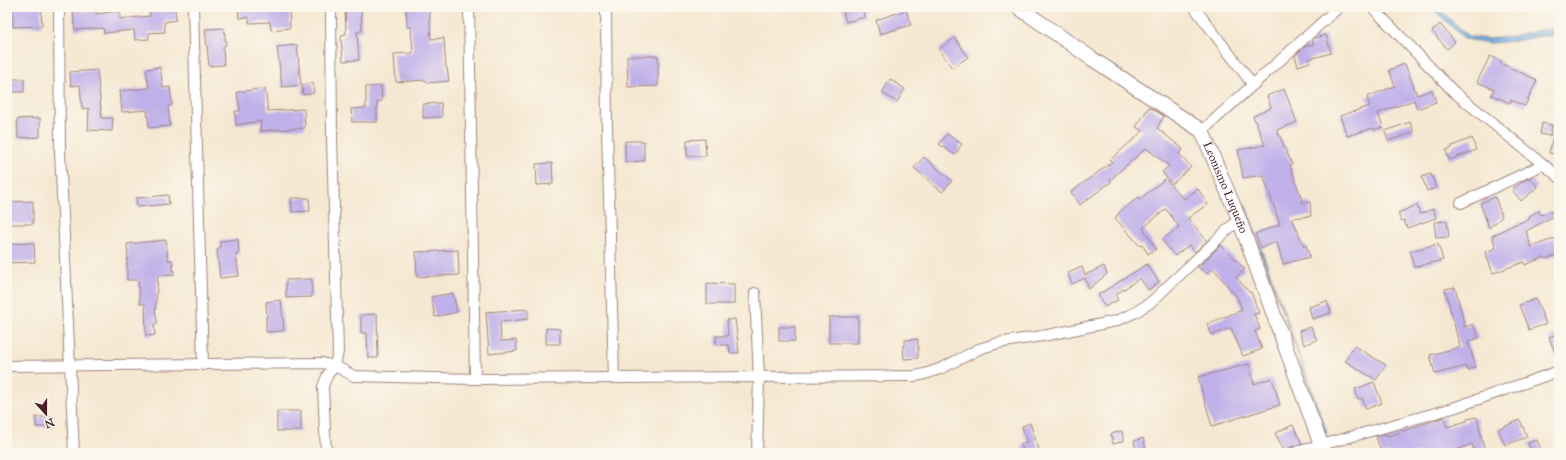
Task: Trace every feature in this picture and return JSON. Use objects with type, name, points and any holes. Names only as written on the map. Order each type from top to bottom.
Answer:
[{"type":"street","points":[[59,7],[60,151],[74,453]]},
{"type":"street","points":[[193,7],[203,365]]},
{"type":"street","points":[[326,453],[323,386],[328,374],[335,366],[338,352],[332,138],[331,7]]},
{"type":"street","points":[[469,7],[475,379]]},
{"type":"street","points":[[606,7],[607,128],[614,378]]},
{"type":"street","name":"Leonismo Luqueño","points":[[1018,7],[1091,58],[1202,131],[1239,219],[1322,449]]},
{"type":"street","points":[[1194,7],[1253,85]]},
{"type":"street","points":[[1202,131],[1339,7]]},
{"type":"street","points":[[1372,7],[1454,92],[1542,165],[1559,177]]},
{"type":"street","points":[[1461,203],[1542,165]]},
{"type":"street","points":[[7,366],[322,364],[335,366],[354,376],[475,379],[916,376],[942,368],[978,349],[991,345],[1116,321],[1134,313],[1150,303],[1239,219]]},
{"type":"street","points":[[755,293],[759,378],[757,453]]},
{"type":"street","points":[[1293,453],[1322,449],[1453,408],[1559,371]]},
{"type":"water","points":[[1431,7],[1437,7],[1468,36],[1489,39],[1512,37],[1540,30],[1559,29],[1559,35],[1490,43],[1465,39]]},
{"type":"water","points":[[1243,204],[1245,204],[1285,315],[1284,315]]},
{"type":"water","points":[[1285,317],[1327,433],[1325,434]]},
{"type":"building","points":[[13,7],[41,7],[42,26],[13,27]]},
{"type":"building","points":[[149,7],[163,7],[163,10],[175,9],[176,20],[164,22],[165,32],[149,33],[149,39],[135,40],[134,30],[104,33],[103,28],[75,30],[73,12],[96,10],[96,14],[120,11],[120,19],[150,16]]},
{"type":"building","points":[[238,7],[289,7],[290,28],[271,30],[270,22],[249,23],[249,17],[239,18]]},
{"type":"building","points":[[345,7],[361,7],[362,31],[357,32],[359,60],[343,61],[341,39],[342,35],[346,34]]},
{"type":"building","points":[[406,7],[429,7],[431,39],[444,38],[446,68],[449,81],[427,83],[426,80],[396,82],[394,54],[413,53],[411,27],[407,27]]},
{"type":"building","points":[[842,7],[863,7],[865,17],[846,22]]},
{"type":"building","points":[[906,10],[911,25],[880,34],[876,20]]},
{"type":"building","points":[[1440,24],[1455,42],[1447,49],[1432,31]]},
{"type":"building","points":[[224,28],[226,45],[223,46],[224,65],[209,66],[205,29]]},
{"type":"building","points":[[1326,35],[1331,53],[1309,59],[1310,62],[1298,66],[1295,56],[1304,47],[1314,44],[1312,40],[1314,38]]},
{"type":"building","points":[[955,38],[968,57],[952,68],[939,49]]},
{"type":"building","points":[[297,45],[301,85],[282,87],[277,47]]},
{"type":"building","points":[[627,56],[658,56],[658,86],[628,87]]},
{"type":"building","points":[[1490,56],[1501,61],[1500,63],[1537,80],[1525,106],[1511,100],[1510,103],[1491,95],[1494,89],[1477,82]]},
{"type":"building","points":[[1405,64],[1417,95],[1432,90],[1436,102],[1417,109],[1414,100],[1378,113],[1383,127],[1374,130],[1373,128],[1347,136],[1340,116],[1370,106],[1367,97],[1395,86],[1389,70]]},
{"type":"building","points":[[160,67],[163,88],[170,87],[172,105],[168,106],[170,126],[149,128],[147,110],[122,112],[120,91],[149,88],[146,69]]},
{"type":"building","points":[[97,70],[102,118],[113,118],[112,131],[88,130],[89,108],[82,109],[80,85],[71,86],[70,72]]},
{"type":"building","points":[[10,79],[24,79],[24,92],[9,92]]},
{"type":"building","points":[[890,79],[905,89],[897,102],[882,93]]},
{"type":"building","points":[[313,83],[314,93],[303,95],[302,85]]},
{"type":"building","points":[[381,86],[382,101],[377,102],[377,122],[352,122],[351,109],[366,108],[366,87]]},
{"type":"building","points":[[265,88],[268,111],[304,109],[305,128],[260,131],[261,121],[236,125],[235,111],[240,111],[237,92]]},
{"type":"building","points":[[1284,89],[1297,122],[1277,130],[1292,164],[1290,165],[1303,203],[1310,202],[1311,216],[1292,218],[1304,246],[1306,245],[1310,257],[1283,264],[1277,242],[1261,248],[1255,234],[1280,224],[1263,175],[1243,178],[1238,150],[1265,145],[1253,116],[1271,108],[1267,96]]},
{"type":"building","points":[[441,103],[442,117],[423,118],[423,104]]},
{"type":"building","points":[[1149,107],[1164,116],[1157,128],[1183,149],[1179,154],[1191,167],[1172,184],[1162,172],[1169,166],[1146,148],[1110,180],[1111,182],[1080,205],[1071,192],[1112,162],[1110,160],[1143,131],[1136,127]]},
{"type":"building","points":[[40,118],[40,137],[18,138],[17,119]]},
{"type":"building","points":[[1410,122],[1414,132],[1388,141],[1385,131]]},
{"type":"building","points":[[1542,123],[1552,125],[1550,136],[1540,134]]},
{"type":"building","points":[[1555,127],[1559,128],[1559,155],[1549,153]]},
{"type":"building","points":[[947,134],[962,144],[955,155],[939,144]]},
{"type":"building","points":[[1472,138],[1476,150],[1449,160],[1446,150]]},
{"type":"building","points":[[705,139],[706,156],[687,156],[687,140]]},
{"type":"building","points":[[625,141],[644,141],[644,161],[625,162]]},
{"type":"building","points":[[924,157],[952,181],[942,192],[914,168]]},
{"type":"building","points":[[552,163],[553,184],[537,185],[536,164]]},
{"type":"building","points":[[1431,174],[1436,188],[1427,191],[1422,177]]},
{"type":"building","points":[[1530,178],[1538,187],[1521,201],[1512,190],[1523,181]]},
{"type":"building","points":[[1165,179],[1184,199],[1198,189],[1208,204],[1188,218],[1207,241],[1195,252],[1189,245],[1175,256],[1162,240],[1179,227],[1166,209],[1143,228],[1156,249],[1148,254],[1142,244],[1140,246],[1115,218],[1124,207],[1125,208],[1139,197],[1140,199]]},
{"type":"building","points":[[168,195],[169,204],[137,207],[136,198]]},
{"type":"building","points":[[1495,197],[1502,217],[1489,228],[1480,203]]},
{"type":"building","points":[[291,198],[309,198],[310,211],[292,212]]},
{"type":"building","points":[[33,201],[33,224],[7,224],[7,202]]},
{"type":"building","points":[[1417,205],[1420,214],[1433,209],[1436,218],[1407,228],[1404,220],[1401,221],[1398,213]]},
{"type":"building","points":[[1539,211],[1541,215],[1551,211],[1554,216],[1526,231],[1531,247],[1559,237],[1559,254],[1546,259],[1545,257],[1525,265],[1524,262],[1493,273],[1485,252],[1496,248],[1492,236],[1513,225],[1530,219],[1529,216]]},
{"type":"building","points":[[1447,221],[1449,237],[1436,238],[1434,222]]},
{"type":"building","points":[[238,239],[239,254],[236,254],[239,276],[220,278],[217,249],[220,248],[220,241]]},
{"type":"building","points":[[166,240],[168,260],[172,260],[174,275],[158,276],[155,313],[157,324],[154,324],[155,335],[146,336],[145,304],[140,304],[138,280],[127,280],[127,244]]},
{"type":"building","points":[[34,243],[35,262],[7,263],[7,244]]},
{"type":"building","points":[[1438,244],[1443,260],[1414,267],[1410,251]]},
{"type":"building","points":[[1221,245],[1245,269],[1236,277],[1249,292],[1251,292],[1259,313],[1254,314],[1260,329],[1255,331],[1262,349],[1243,356],[1231,328],[1212,335],[1207,324],[1242,310],[1237,297],[1213,268],[1207,274],[1198,267]]},
{"type":"building","points":[[458,250],[459,275],[417,277],[416,252]]},
{"type":"building","points":[[1147,264],[1159,282],[1148,290],[1140,278],[1115,295],[1118,300],[1105,307],[1098,295]]},
{"type":"building","points":[[1104,266],[1107,274],[1089,289],[1085,278],[1072,284],[1068,273],[1082,267],[1085,275]]},
{"type":"building","points":[[312,279],[312,297],[286,298],[286,280]]},
{"type":"building","points":[[707,283],[734,284],[734,304],[707,304]]},
{"type":"building","points":[[1455,287],[1465,327],[1473,324],[1479,338],[1468,342],[1476,367],[1467,370],[1466,366],[1435,374],[1430,355],[1460,347],[1445,289]]},
{"type":"building","points":[[453,293],[457,312],[435,317],[431,297]]},
{"type":"building","points":[[1536,299],[1546,324],[1529,330],[1519,305]]},
{"type":"building","points":[[281,300],[284,331],[266,332],[266,302]]},
{"type":"building","points":[[1327,301],[1331,313],[1312,319],[1309,307]]},
{"type":"building","points":[[528,309],[528,319],[500,322],[501,341],[516,340],[517,351],[489,354],[486,312]]},
{"type":"building","points":[[377,314],[378,358],[368,358],[367,333],[361,333],[361,315]]},
{"type":"building","points":[[829,317],[858,317],[858,343],[829,343]]},
{"type":"building","points":[[735,319],[739,353],[730,353],[729,345],[716,345],[716,336],[728,336],[727,320]]},
{"type":"building","points":[[779,327],[795,327],[795,341],[779,341]]},
{"type":"building","points":[[1311,327],[1317,340],[1304,345],[1299,331]]},
{"type":"building","points":[[546,328],[560,329],[560,344],[546,344]]},
{"type":"building","points":[[1559,333],[1559,361],[1558,361],[1549,337]]},
{"type":"building","points":[[918,339],[918,358],[904,359],[903,345],[905,345],[905,340]]},
{"type":"building","points":[[1354,346],[1386,365],[1376,380],[1345,361]]},
{"type":"building","points":[[1249,364],[1254,384],[1272,378],[1280,405],[1212,426],[1198,377]]},
{"type":"building","points":[[1374,382],[1382,403],[1366,409],[1362,398],[1358,399],[1355,389]]},
{"type":"building","points":[[277,411],[301,411],[301,431],[277,431]]},
{"type":"building","points":[[36,417],[50,417],[50,427],[36,427]]},
{"type":"building","points":[[1444,417],[1447,427],[1467,421],[1467,419],[1477,417],[1485,453],[1474,453],[1472,444],[1454,451],[1454,453],[1382,453],[1376,437],[1386,434],[1388,436]]},
{"type":"building","points":[[1520,420],[1527,437],[1505,445],[1498,429]]},
{"type":"building","points":[[1030,423],[1039,450],[1031,453],[1024,453],[1021,444],[1027,442],[1022,426]]},
{"type":"building","points":[[1293,425],[1302,444],[1291,447],[1288,449],[1287,453],[1285,453],[1275,433]]},
{"type":"building","points":[[1122,431],[1124,441],[1113,444],[1111,434]]},
{"type":"building","points":[[1143,438],[1147,453],[1137,453],[1134,441]]},
{"type":"building","points":[[1537,440],[1542,453],[1532,453],[1528,443]]}]
